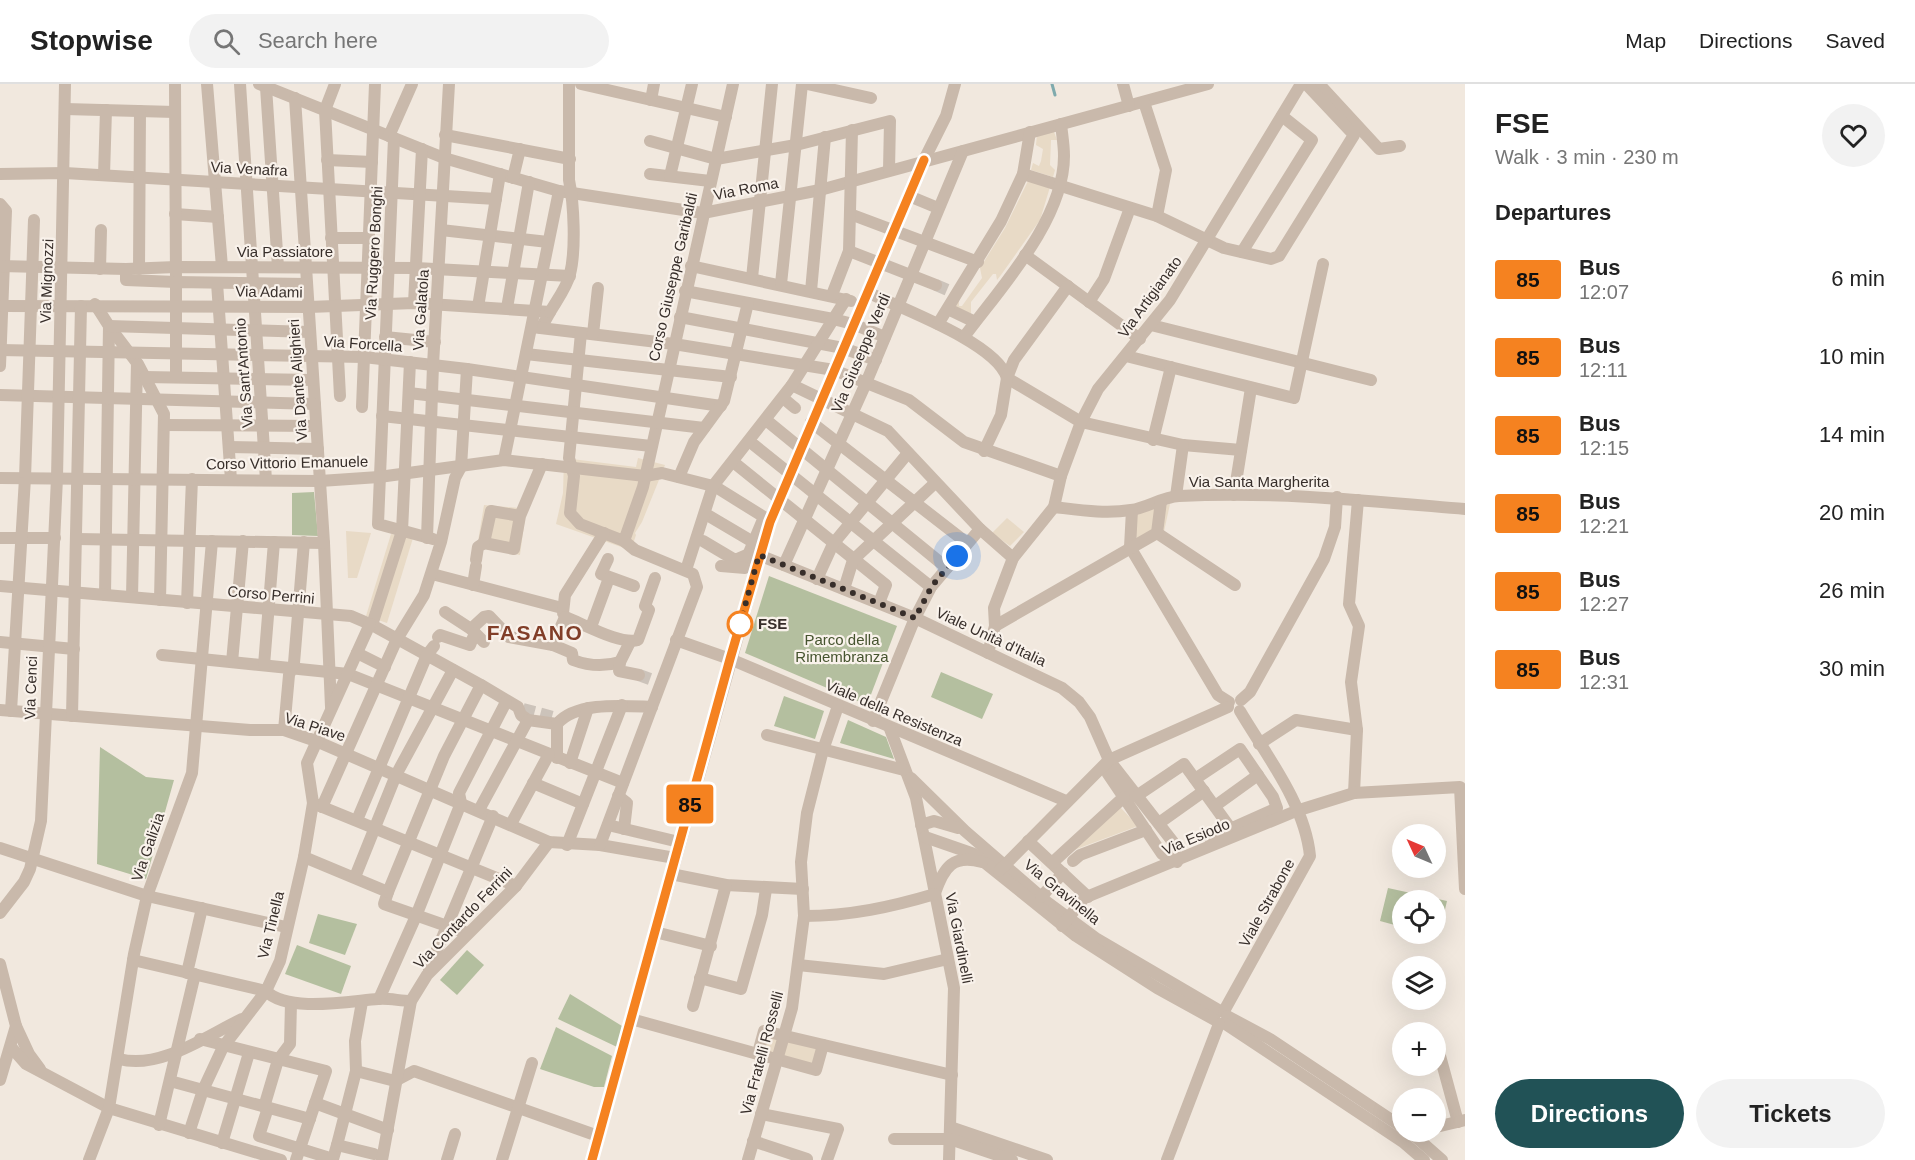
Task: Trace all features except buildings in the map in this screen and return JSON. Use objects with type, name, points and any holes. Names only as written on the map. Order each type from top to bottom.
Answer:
[{"type":"street","name":"Via Mignozzi","points":[[57,478],[65,84]]},
{"type":"street","points":[[175,84],[176,377]]},
{"type":"street","points":[[207,84],[222,267]]},
{"type":"street","name":"Via Sant'Antonio","points":[[240,84],[266,480]]},
{"type":"street","points":[[335,84],[325,110],[340,396]]},
{"type":"street","points":[[362,407],[375,84]]},
{"type":"street","name":"Via Ruggero Bonghi","points":[[402,531],[378,524],[379,477],[392,193],[392,137],[412,84]]},
{"type":"street","name":"Via Galatola","points":[[428,538],[433,365],[449,84]]},
{"type":"street","points":[[504,460],[526,354],[537,328],[550,312],[570,276],[572,193],[568,180],[569,84]]},
{"type":"street","points":[[580,84],[726,117]]},
{"type":"street","points":[[651,100],[654,84]]},
{"type":"street","points":[[670,176],[692,84]]},
{"type":"street","name":"Corso Giuseppe Garibaldi","points":[[624,541],[645,476],[702,213],[734,84]]},
{"type":"street","points":[[752,278],[772,84]]},
{"type":"street","points":[[782,284],[802,84]]},
{"type":"street","points":[[807,84],[871,98]]},
{"type":"street","points":[[592,1160],[730,659],[754,550],[779,499],[924,160],[946,116],[955,84]]},
{"type":"street","points":[[1123,84],[1129,106]]},
{"type":"street","name":"Via Roma","points":[[262,85],[444,158],[559,191],[702,213],[820,190],[1144,102],[1176,88],[1208,84]]},
{"type":"street","name":"Via Artigianato","points":[[988,653],[995,626],[994,608],[1013,558],[1054,507],[1061,476],[1081,422],[1098,389],[1151,325],[1208,239],[1301,84]]},
{"type":"street","points":[[1023,174],[1157,216],[1224,248],[1271,260],[1279,256],[1354,135],[1306,84]]},
{"type":"street","points":[[1319,84],[1379,149],[1400,146]]},
{"type":"street","points":[[262,85],[273,186],[278,267]]},
{"type":"street","name":"Via Dante Alighieri","points":[[295,99],[324,543],[331,707]]},
{"type":"street","points":[[1144,102],[1166,170],[1157,216]]},
{"type":"street","points":[[65,109],[175,112]]},
{"type":"street","points":[[104,175],[106,110]]},
{"type":"street","points":[[140,111],[140,177],[132,269],[126,280],[307,284]]},
{"type":"street","points":[[1242,252],[1312,140],[1282,116]]},
{"type":"street","points":[[650,141],[716,159],[796,145],[890,122],[889,170]]},
{"type":"street","points":[[964,337],[1042,231],[1055,202],[1064,157],[1061,124]]},
{"type":"street","points":[[832,295],[849,251],[852,130]]},
{"type":"street","points":[[938,324],[948,309],[954,293],[978,262],[1001,221],[1023,174],[1030,132]]},
{"type":"street","points":[[445,135],[570,159]]},
{"type":"street","points":[[811,291],[825,137]]},
{"type":"street","points":[[414,303],[422,149]]},
{"type":"street","points":[[513,178],[520,149]]},
{"type":"street","name":"Via Giuseppe Verdi","points":[[784,565],[876,360],[963,151]]},
{"type":"street","points":[[327,160],[372,162]]},
{"type":"street","name":"Via Venafra","points":[[0,174],[104,175],[496,199]]},
{"type":"street","points":[[478,307],[500,174]]},
{"type":"street","points":[[650,174],[710,181]]},
{"type":"street","points":[[507,308],[529,182]]},
{"type":"street","points":[[537,328],[535,309],[559,191]]},
{"type":"street","points":[[909,196],[938,208]]},
{"type":"street","points":[[0,204],[6,211],[0,366]]},
{"type":"street","points":[[1089,302],[1104,279],[1130,208]]},
{"type":"street","points":[[176,214],[218,217]]},
{"type":"street","points":[[850,214],[978,262]]},
{"type":"street","points":[[5,711],[15,644],[25,478],[34,220]]},
{"type":"street","points":[[100,269],[101,230]]},
{"type":"street","points":[[441,230],[548,242]]},
{"type":"street","points":[[331,238],[369,238]]},
{"type":"street","points":[[849,251],[936,285]]},
{"type":"street","points":[[1025,255],[1140,339]]},
{"type":"street","points":[[1126,356],[1294,398],[1323,264]]},
{"type":"street","name":"Via Passiatore","points":[[3,266],[100,269],[439,268],[570,276]]},
{"type":"street","points":[[691,266],[832,295],[862,305]]},
{"type":"street","points":[[217,283],[231,480]]},
{"type":"street","points":[[984,451],[1001,415],[1007,378],[1014,360],[1068,286]]},
{"type":"street","points":[[598,288],[579,359],[569,458],[574,476],[570,513],[574,521],[624,541],[658,569],[686,570],[696,579],[697,587],[676,640],[650,679],[652,707],[600,845]]},
{"type":"street","points":[[685,291],[833,319],[854,324],[885,337]]},
{"type":"street","points":[[867,292],[964,337],[1004,366],[1007,378],[1081,422],[1153,440],[1241,450]]},
{"type":"street","points":[[686,570],[716,488],[792,386],[846,299]]},
{"type":"street","name":"Via Adami","points":[[3,306],[62,307],[95,304],[309,307],[414,303],[535,309],[550,312]]},
{"type":"street","points":[[679,477],[704,428],[721,406],[731,377],[748,303]]},
{"type":"street","points":[[95,304],[146,377],[159,401],[165,425],[160,600]]},
{"type":"street","points":[[72,716],[81,306]]},
{"type":"street","points":[[948,309],[975,322]]},
{"type":"street","points":[[680,317],[819,342],[876,360]]},
{"type":"street","points":[[1151,325],[1371,380]]},
{"type":"street","points":[[109,326],[310,332]]},
{"type":"street","points":[[105,595],[109,326]]},
{"type":"street","points":[[537,328],[674,344],[834,370],[909,400],[964,442],[984,451],[1061,476]]},
{"type":"street","points":[[385,337],[435,342]]},
{"type":"street","name":"Via Forcella","points":[[0,350],[108,353],[134,358],[176,354],[364,357],[467,369],[721,406]]},
{"type":"street","points":[[526,354],[731,377]]},
{"type":"street","points":[[132,597],[137,400],[134,358]]},
{"type":"street","points":[[348,674],[371,624],[402,531],[410,362]]},
{"type":"street","points":[[1153,440],[1171,367]]},
{"type":"street","points":[[467,369],[461,467],[455,478],[432,574],[424,595],[397,639],[346,753],[318,805],[516,886]]},
{"type":"street","points":[[146,377],[313,380]]},
{"type":"street","points":[[792,386],[852,412],[888,431],[934,483],[1013,558]]},
{"type":"street","points":[[1234,495],[1251,388]]},
{"type":"street","points":[[409,393],[704,428]]},
{"type":"street","points":[[0,395],[315,404]]},
{"type":"street","points":[[783,398],[795,408]]},
{"type":"street","points":[[382,416],[651,446]]},
{"type":"street","points":[[766,420],[947,568]]},
{"type":"street","points":[[811,422],[967,543]]},
{"type":"street","points":[[165,425],[316,426]]},
{"type":"street","points":[[754,445],[932,586]]},
{"type":"street","points":[[1176,496],[1183,445]]},
{"type":"street","points":[[229,447],[318,449]]},
{"type":"street","points":[[818,579],[833,544],[908,453]]},
{"type":"street","name":"Corso Vittorio Emanuele","points":[[0,478],[320,481],[379,477],[504,460],[645,476],[662,473],[716,488],[764,517],[754,550]]},
{"type":"street","points":[[484,543],[514,549],[520,516],[542,464]]},
{"type":"street","points":[[737,465],[886,585],[879,603]]},
{"type":"street","name":"Via Cenci","points":[[0,913],[24,882],[34,859],[41,821],[57,478]]},
{"type":"street","points":[[187,603],[192,479]]},
{"type":"street","points":[[844,589],[853,560],[934,483]]},
{"type":"street","name":"Via Santa Margherita","points":[[1054,507],[1098,512],[1132,510],[1176,496],[1234,495],[1337,497],[1465,509]]},
{"type":"street","points":[[1001,869],[1109,760],[1234,705],[1250,692],[1324,559],[1335,526],[1337,497]]},
{"type":"street","points":[[1354,793],[1357,730],[1351,682],[1359,626],[1349,604],[1358,500]]},
{"type":"street","points":[[1157,533],[1161,501]]},
{"type":"street","points":[[1130,547],[1132,510]]},
{"type":"street","points":[[473,585],[478,548],[484,543],[490,511],[520,516]]},
{"type":"street","points":[[708,516],[754,550]]},
{"type":"street","points":[[873,721],[915,618],[932,586],[980,529]]},
{"type":"street","points":[[402,531],[441,542]]},
{"type":"street","points":[[553,645],[564,612],[565,595],[604,533]]},
{"type":"street","points":[[995,626],[1157,533]]},
{"type":"street","points":[[1157,533],[1235,585]]},
{"type":"street","points":[[0,538],[55,538]]},
{"type":"street","points":[[77,539],[324,543]]},
{"type":"street","name":"Via Galizia","points":[[89,1160],[109,1108],[119,1059],[133,960],[147,896],[192,772],[212,541]]},
{"type":"street","points":[[232,662],[243,541]]},
{"type":"street","points":[[703,541],[735,560],[754,550]]},
{"type":"street","points":[[264,665],[274,542]]},
{"type":"street","points":[[284,730],[289,675],[293,668],[299,613],[303,542]]},
{"type":"street","name":"Viale Strabone","points":[[1130,547],[1218,695],[1234,705],[1259,744],[1308,835],[1310,856],[1221,1017],[1167,1160]]},
{"type":"street","name":"Viale Unità d'Italia","points":[[754,550],[784,565],[915,618],[1062,688],[1080,702],[1090,717],[1109,760]]},
{"type":"street","points":[[608,559],[602,574],[641,590]]},
{"type":"street","points":[[721,566],[749,570]]},
{"type":"street","points":[[641,590],[658,569]]},
{"type":"street","points":[[432,574],[564,612],[591,627],[634,641]]},
{"type":"street","points":[[591,627],[609,578]]},
{"type":"street","name":"Corso Perrini","points":[[0,586],[351,616],[397,639],[433,646],[453,670],[519,710],[557,720]]},
{"type":"street","points":[[641,590],[645,606],[649,610],[634,641],[620,662],[620,671],[650,679]]},
{"type":"street","points":[[445,612],[477,635]]},
{"type":"street","points":[[357,820],[408,697],[440,635],[470,645],[477,635],[484,616],[489,616],[509,638],[527,643],[553,645],[572,652],[573,660],[579,662],[600,666],[620,662]]},
{"type":"street","name":"Viale della Resistenza","points":[[676,640],[730,659],[890,729],[1066,801]]},
{"type":"street","points":[[0,642],[74,649]]},
{"type":"street","points":[[357,653],[385,667]]},
{"type":"street","points":[[162,655],[329,670],[348,674],[623,783]]},
{"type":"street","points":[[355,877],[396,775],[453,670]]},
{"type":"street","name":"Via Tinella","points":[[189,1133],[203,1090],[223,1047],[266,991],[280,960],[286,927],[318,805],[307,763],[348,674]]},
{"type":"street","points":[[467,933],[384,904],[463,718],[480,686]]},
{"type":"street","points":[[511,824],[533,783],[553,756],[557,720],[588,708],[622,705],[652,707]]},
{"type":"street","points":[[567,844],[622,705]]},
{"type":"street","name":"Via Fratelli Rosselli","points":[[748,1160],[785,1036],[804,916],[801,862],[807,813],[823,750],[838,706]]},
{"type":"street","points":[[570,763],[588,708]]},
{"type":"street","points":[[379,999],[416,916],[461,803],[459,793],[492,731],[519,710]]},
{"type":"street","points":[[479,810],[518,741],[519,710]]},
{"type":"street","name":"Via Piave","points":[[5,711],[196,724],[250,730],[284,730],[346,753],[549,842],[600,845],[675,858]]},
{"type":"street","points":[[1259,744],[1296,720],[1357,730]]},
{"type":"street","name":"Via Giardinelli","points":[[890,729],[916,798],[954,988],[950,1160]]},
{"type":"street","points":[[767,735],[904,770]]},
{"type":"street","points":[[1196,780],[1240,749],[1258,775],[1215,806]]},
{"type":"street","points":[[1109,760],[1159,823],[1180,856]]},
{"type":"street","points":[[1109,760],[1106,768],[1108,774],[1162,854],[1180,856]]},
{"type":"street","points":[[1138,795],[1184,764],[1231,829]]},
{"type":"street","name":"Via Gravinella","points":[[904,770],[1001,869],[1065,922],[1136,963],[1221,1017],[1408,1145],[1424,1160]]},
{"type":"street","name":"Via Esiodo","points":[[1180,856],[1277,808],[1273,797],[1258,775]]},
{"type":"street","points":[[533,783],[583,804]]},
{"type":"street","name":"Via Esiodo","points":[[1065,922],[1077,903],[1090,896],[1180,856],[1296,811],[1354,793],[1460,787],[1465,889]]},
{"type":"street","points":[[1159,823],[1204,790]]},
{"type":"street","points":[[618,796],[627,803],[624,829]]},
{"type":"street","points":[[1069,856],[1124,797]]},
{"type":"street","points":[[427,975],[493,816]]},
{"type":"street","points":[[923,831],[934,821],[964,831]]},
{"type":"street","points":[[608,825],[679,842]]},
{"type":"street","points":[[1052,863],[1146,830]]},
{"type":"street","name":"Via Gravinella","points":[[923,831],[1001,869],[1041,897],[1065,922]]},
{"type":"street","points":[[1028,841],[1090,896]]},
{"type":"street","name":"Via Contardo Ferrini","points":[[378,1157],[388,1130],[411,1001],[427,975],[516,886],[549,842]]},
{"type":"street","points":[[0,848],[147,896],[286,927]]},
{"type":"street","points":[[1069,856],[1072,867],[1090,896]]},
{"type":"street","points":[[304,857],[388,892]]},
{"type":"street","points":[[804,916],[840,916],[894,906],[935,894],[942,873],[951,863],[969,859],[986,863]]},
{"type":"street","points":[[1041,897],[1063,873]]},
{"type":"street","points":[[671,874],[726,885],[766,889],[803,889]]},
{"type":"street","points":[[693,1006],[726,885]]},
{"type":"street","points":[[700,978],[741,989],[762,915],[766,889]]},
{"type":"street","points":[[0,899],[15,893]]},
{"type":"street","points":[[159,1125],[177,1053],[202,908]]},
{"type":"street","points":[[655,932],[711,946]]},
{"type":"street","points":[[798,965],[884,974],[948,959]]},
{"type":"street","points":[[133,960],[266,991],[272,998],[291,1003],[362,1002],[379,999],[411,1001]]},
{"type":"street","points":[[0,964],[16,1026],[28,1059]]},
{"type":"street","points":[[291,1003],[290,1044],[278,1060],[259,1136],[298,1154],[333,1159],[356,1071],[355,1041],[362,1002]]},
{"type":"street","points":[[119,1059],[136,1064],[177,1053],[246,1017]]},
{"type":"street","name":"Via Gravinella","points":[[1221,1017],[1270,1039],[1392,1120]]},
{"type":"street","points":[[631,1019],[816,1070],[823,1045]]},
{"type":"street","points":[[2,1076],[6,1046],[16,1026]]},
{"type":"street","points":[[758,1053],[764,1031],[952,1075]]},
{"type":"street","points":[[200,1039],[223,1047],[326,1071],[298,1154]]},
{"type":"street","points":[[6,1046],[28,1059],[41,1071],[109,1108],[222,1143],[249,1156],[281,1160]]},
{"type":"street","points":[[222,1143],[249,1053]]},
{"type":"street","points":[[2,1076],[14,1065],[28,1059]]},
{"type":"street","points":[[502,1160],[532,1063]]},
{"type":"street","points":[[356,1071],[395,1081],[414,1071],[598,1136]]},
{"type":"street","points":[[1446,1072],[1462,1121],[1446,1125]]},
{"type":"street","points":[[170,1081],[265,1110],[310,1119]]},
{"type":"street","points":[[315,1103],[388,1130]]},
{"type":"street","points":[[761,1114],[838,1129],[827,1160]]},
{"type":"street","points":[[950,1133],[1012,1160]]},
{"type":"street","points":[[894,1139],[950,1133],[1043,1159]]},
{"type":"street","points":[[447,1160],[454,1134]]},
{"type":"street","points":[[753,1141],[807,1159]]},
{"type":"street","points":[[1429,1142],[1442,1160]]},
{"type":"street","points":[[337,1145],[378,1157]]},
{"type":"green space","points":[[314,492],[318,536],[292,535],[292,493]]},
{"type":"green space","name":"Parco della Rimembranza","points":[[769,576],[897,626],[867,705],[745,653]]},
{"type":"green space","points":[[941,672],[993,694],[982,719],[931,697]]},
{"type":"green space","points":[[784,696],[824,711],[815,739],[774,726]]},
{"type":"green space","points":[[848,720],[886,737],[894,759],[840,743]]},
{"type":"green space","points":[[100,747],[146,777],[174,780],[146,879],[97,864]]},
{"type":"green space","points":[[1388,888],[1397,890],[1392,890],[1392,924],[1380,921]]},
{"type":"green space","points":[[318,914],[357,924],[345,955],[309,943]]},
{"type":"green space","points":[[297,945],[351,966],[341,994],[285,974]]},
{"type":"green space","points":[[467,950],[484,965],[457,995],[440,980]]},
{"type":"green space","points":[[570,994],[622,1026],[617,1047],[558,1019]]},
{"type":"green space","points":[[556,1027],[612,1056],[604,1087],[594,1087],[540,1069]]},
{"type":"shaded area","points":[[1053,129],[1057,140],[1051,140],[1050,165],[1055,170],[1053,177],[1031,170],[1033,163],[1039,166],[1043,149],[1036,145],[1037,134]]},
{"type":"shaded area","points":[[1028,181],[1050,187],[1040,220],[997,280],[996,274],[993,274],[971,302],[971,314],[953,307],[959,299],[959,306],[962,306],[982,278],[980,268],[1005,228]]},
{"type":"shaded area","points":[[564,458],[636,467],[638,458],[665,465],[642,522],[635,533],[633,544],[624,548],[556,524],[563,493]]},
{"type":"shaded area","points":[[1170,504],[1163,536],[1127,554],[1128,515]]},
{"type":"shaded area","points":[[484,505],[520,508],[525,518],[520,555],[477,547]]},
{"type":"shaded area","points":[[1007,518],[1024,532],[1010,546],[992,533]]},
{"type":"shaded area","points":[[346,531],[371,533],[357,578],[348,578]]},
{"type":"shaded area","points":[[391,534],[413,538],[387,623],[366,616]]},
{"type":"shaded area","points":[[1119,806],[1138,826],[1074,850]]},
{"type":"shaded area","points":[[763,1027],[828,1044],[819,1076],[754,1058]]},
{"type":"waterway","points":[[1052,84],[1055,95]]},
{"type":"tunnel","points":[[936,285],[950,291]]},
{"type":"tunnel","points":[[639,675],[650,679]]},
{"type":"tunnel","points":[[523,709],[553,717]]},
{"type":"bus line","name":"85","points":[[592,1160],[759,555],[789,473],[924,160]]},
{"type":"place","name":"FSE","points":[[740,624]]},
{"type":"district","name":"FASANO","points":[[535,633]]},
{"type":"route","points":[[740,624],[759,555],[915,618],[932,586],[957,556]]}]
